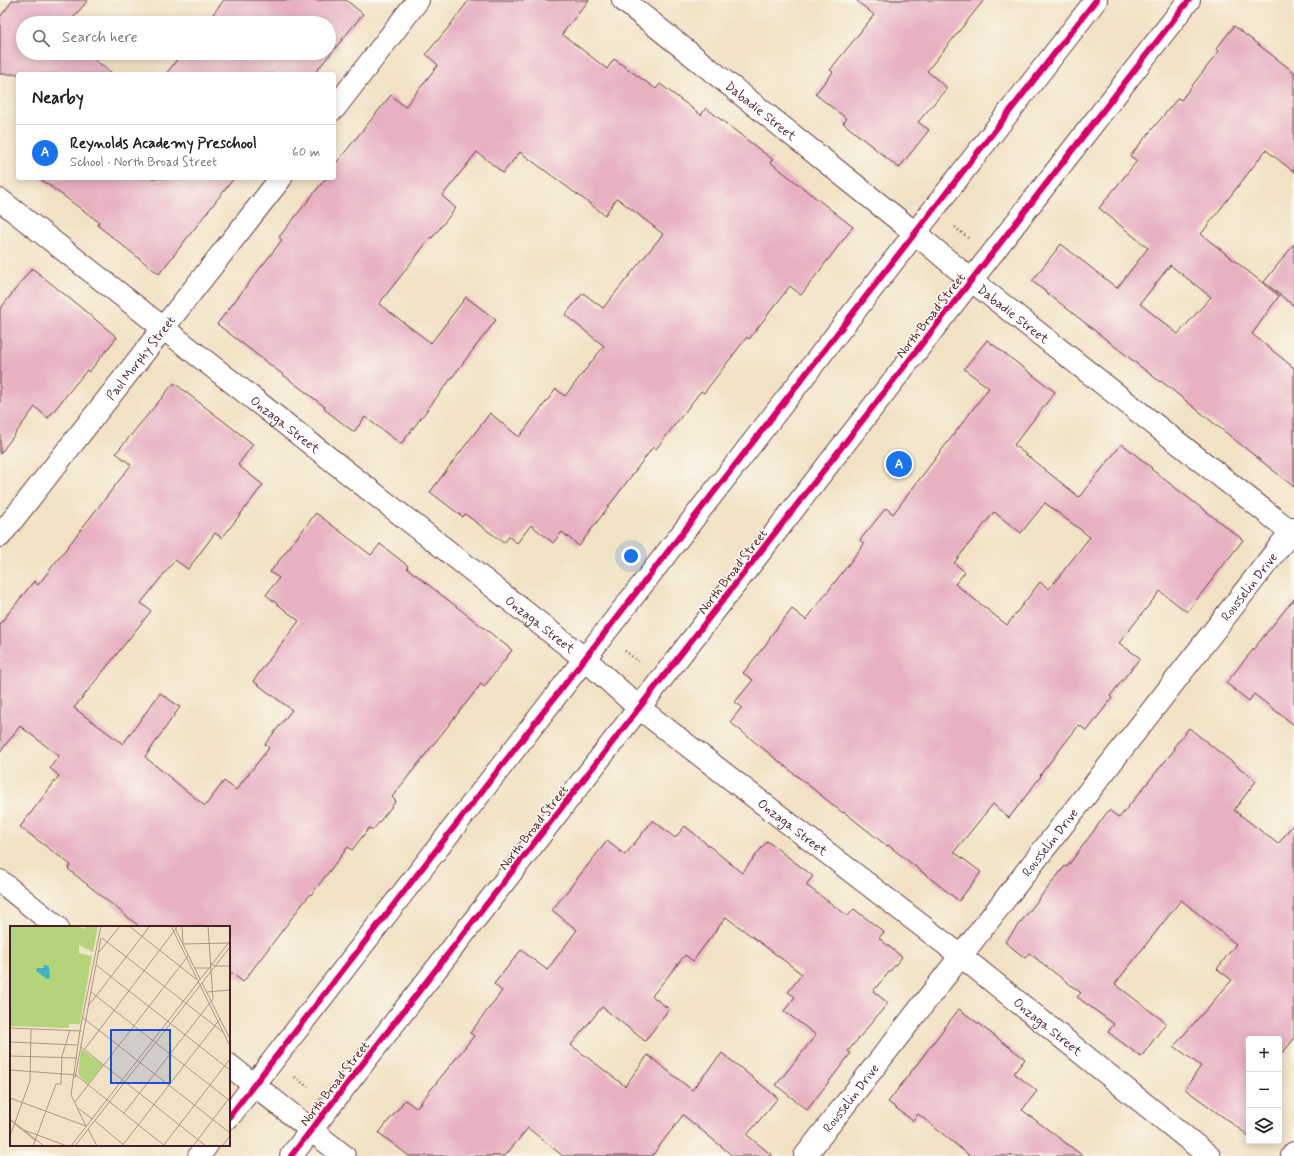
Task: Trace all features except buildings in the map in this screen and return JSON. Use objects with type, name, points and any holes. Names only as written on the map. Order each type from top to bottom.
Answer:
[{"type":"street","points":[[336,106],[418,0]]},
{"type":"street","name":"Dabadie Street","points":[[623,0],[915,233],[971,280],[1293,531]]},
{"type":"street","points":[[230,1117],[1096,0]]},
{"type":"street","name":"North Broad Street","points":[[291,1156],[1189,0]]},
{"type":"street","name":"Paul Morphy Street","points":[[0,536],[279,180]]},
{"type":"street","name":"Onzaga Street","points":[[0,200],[585,659],[639,708],[961,956],[1209,1156]]},
{"type":"street","name":"Rousselin Drive","points":[[805,1156],[1293,531]]},
{"type":"street","points":[[0,881],[56,926]]},
{"type":"street","points":[[230,1066],[344,1156]]},
{"type":"street","points":[[199,1156],[207,1146]]},
{"type":"path","points":[[620,648],[641,664]]},
{"type":"cycle path","points":[[230,1116],[1096,0]]},
{"type":"cycle path","points":[[291,1156],[1189,0]]},
{"type":"place","name":"Reynolds Academy Preschool","points":[[899,464]]}]
